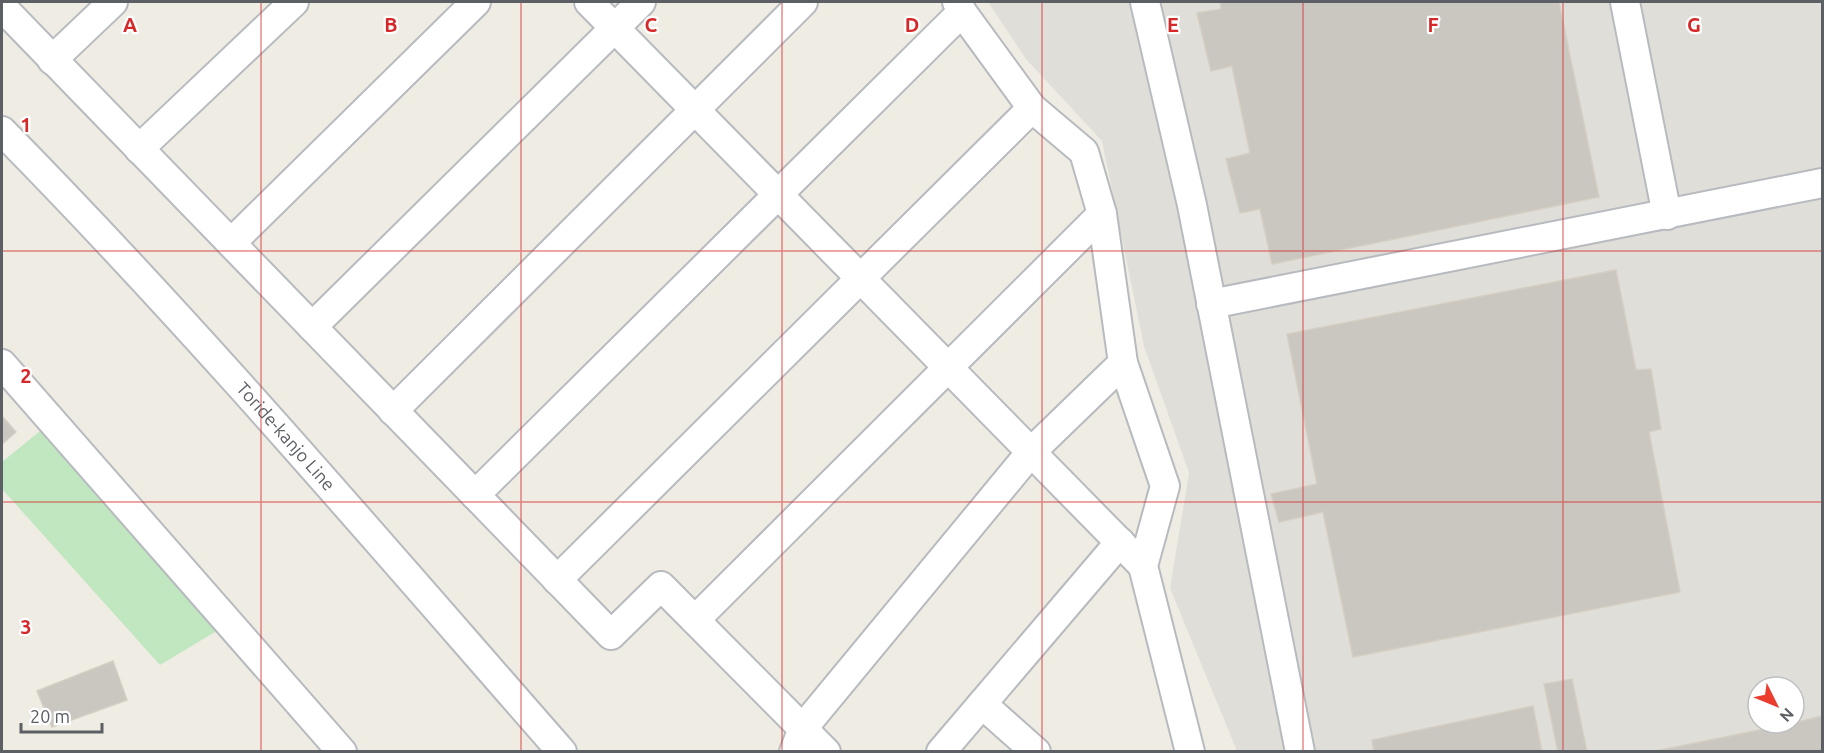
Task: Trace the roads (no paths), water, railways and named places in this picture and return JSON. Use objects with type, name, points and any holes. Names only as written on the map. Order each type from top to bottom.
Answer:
[{"type":"street","points":[[52,60],[113,2]]},
{"type":"street","points":[[139,149],[294,2]]},
{"type":"street","points":[[231,243],[476,2]]},
{"type":"street","points":[[590,2],[1143,566]]},
{"type":"street","points":[[312,327],[641,2]]},
{"type":"street","points":[[393,411],[803,2]]},
{"type":"street","points":[[1145,2],[1191,205],[1300,752]]},
{"type":"street","points":[[1625,2],[1666,215]]},
{"type":"street","points":[[2,7],[611,636],[661,586],[695,620],[799,740],[826,752]]},
{"type":"street","points":[[475,495],[778,194],[959,7],[1032,108],[1084,152],[1102,214],[1123,363],[1165,486],[1143,566],[1190,752]]},
{"type":"street","points":[[558,580],[1032,108]]},
{"type":"street","name":"Toride-kanjo Line","points":[[2,131],[280,430],[561,752]]},
{"type":"street","points":[[1211,304],[1822,183]]},
{"type":"street","points":[[695,620],[1102,214]]},
{"type":"street","points":[[799,740],[1032,452],[1123,363]]},
{"type":"street","points":[[2,364],[342,752]]},
{"type":"street","points":[[942,752],[1120,542]]},
{"type":"street","points":[[982,704],[1036,752]]}]
